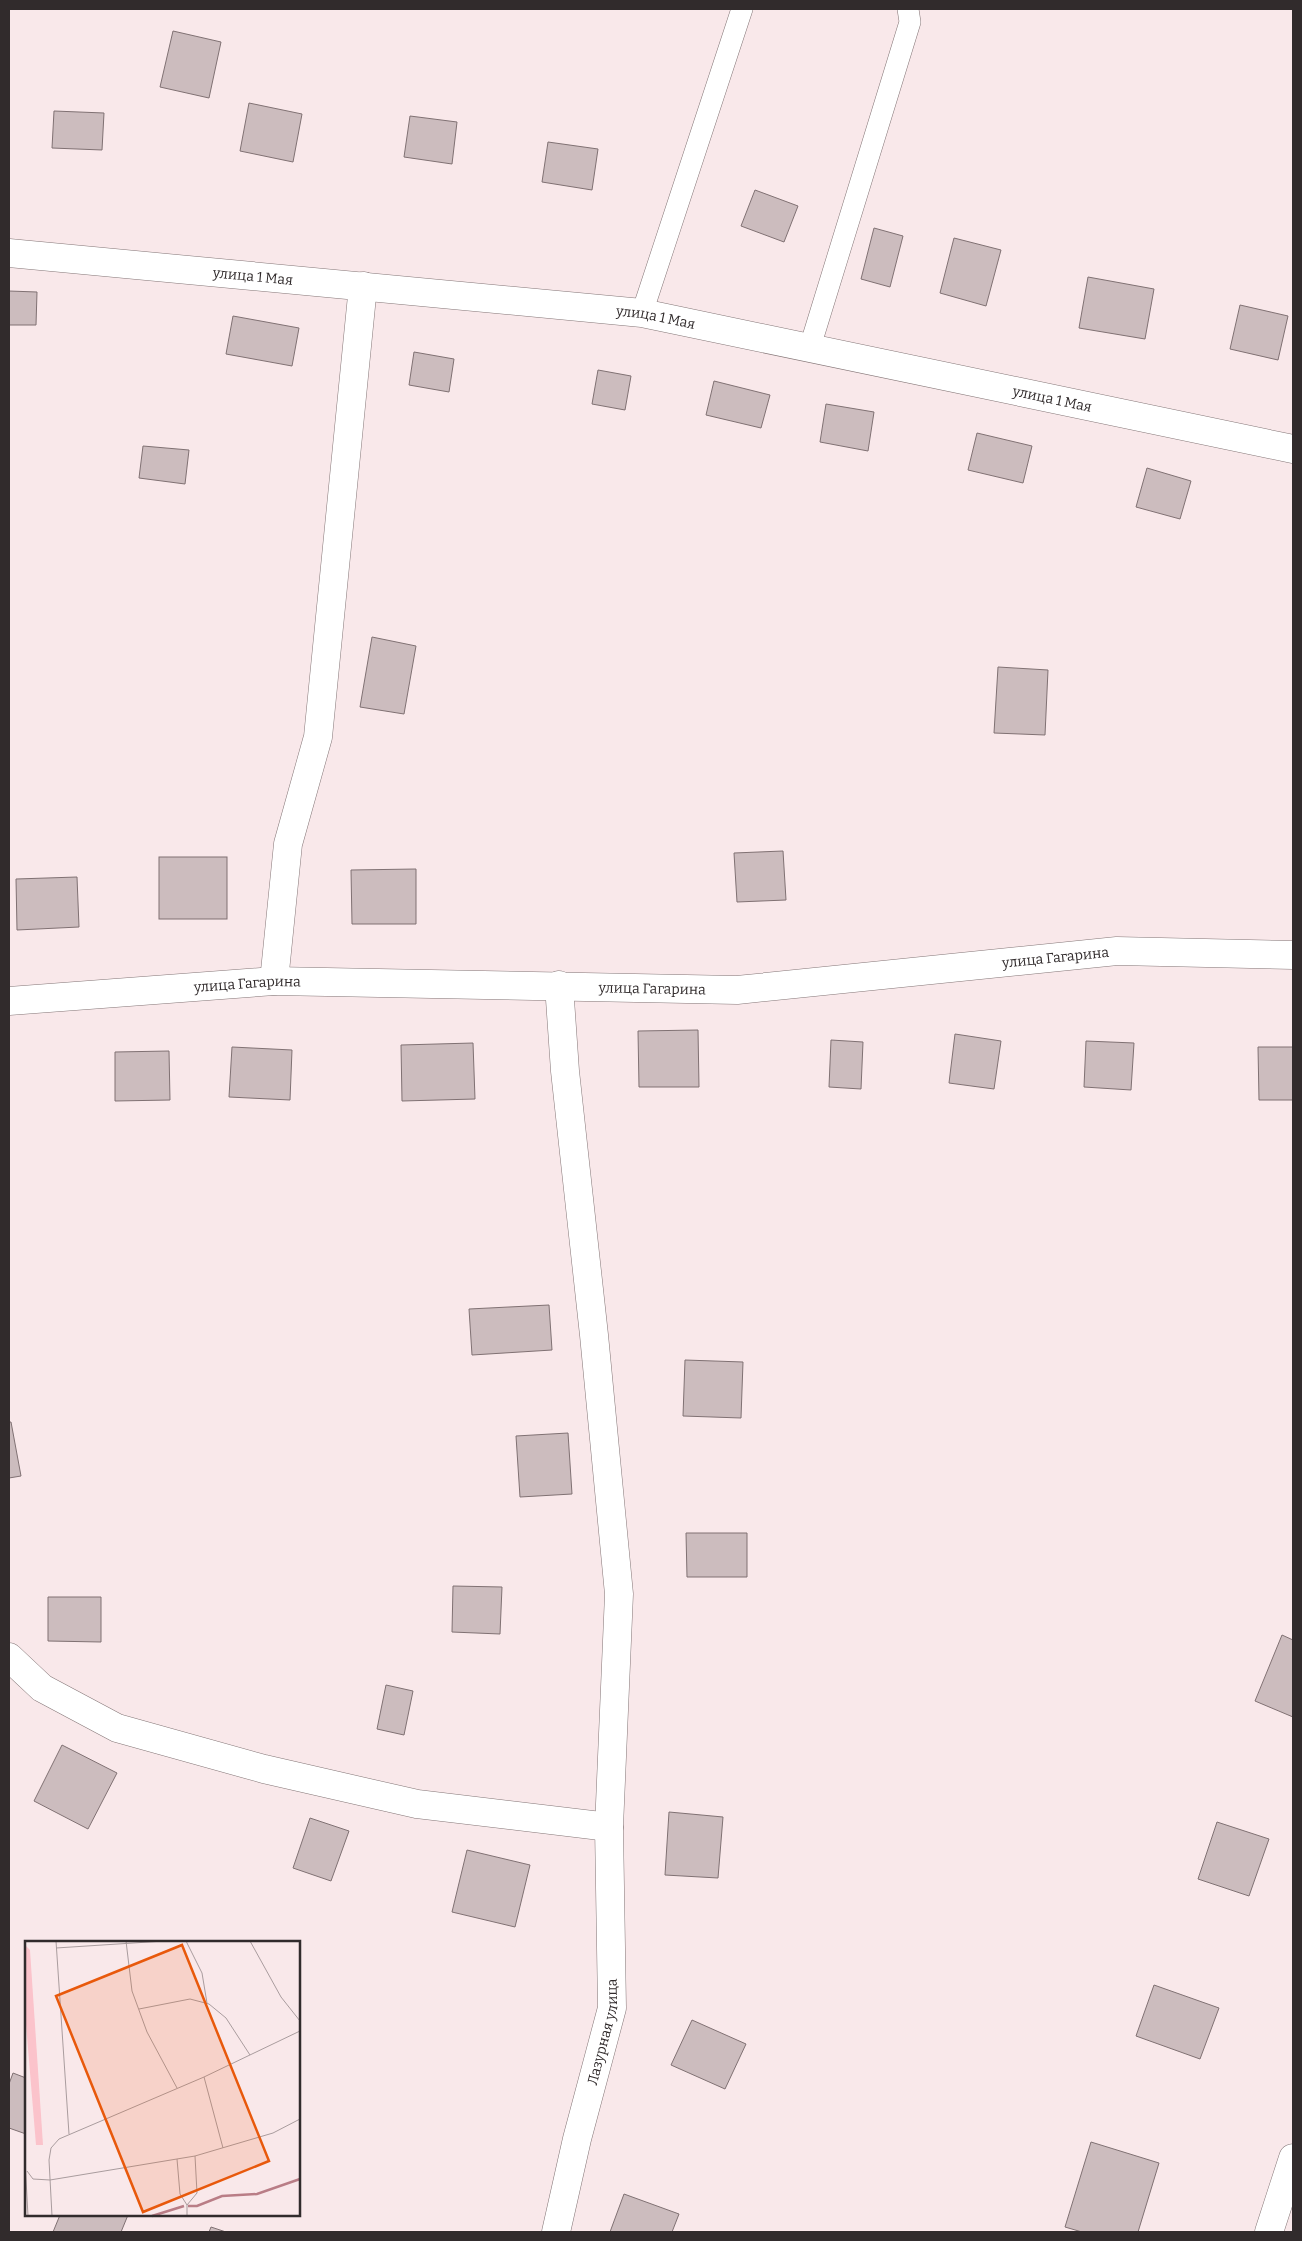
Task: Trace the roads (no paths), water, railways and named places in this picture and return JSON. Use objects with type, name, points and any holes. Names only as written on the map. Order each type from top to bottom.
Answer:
[{"type":"street","name":"улица 1 Мая","points":[[9,253],[642,313],[809,350],[1293,449]]},
{"type":"street","points":[[274,981],[288,844],[318,737],[363,286]]},
{"type":"street","name":"улица Гагарина","points":[[9,1001],[274,981],[558,985],[737,990],[1117,951],[1293,955]]},
{"type":"street","name":"Лазурная улица","points":[[556,2232],[577,2140],[612,2008],[609,1827],[619,1594],[558,985]]},
{"type":"street","points":[[9,1657],[42,1688],[117,1728],[264,1769],[417,1804],[609,1827]]},
{"type":"street","points":[[1269,2232],[1293,2158]]},
{"type":"lane","points":[[642,313],[742,9]]},
{"type":"lane","points":[[809,350],[910,22],[908,9]]}]
